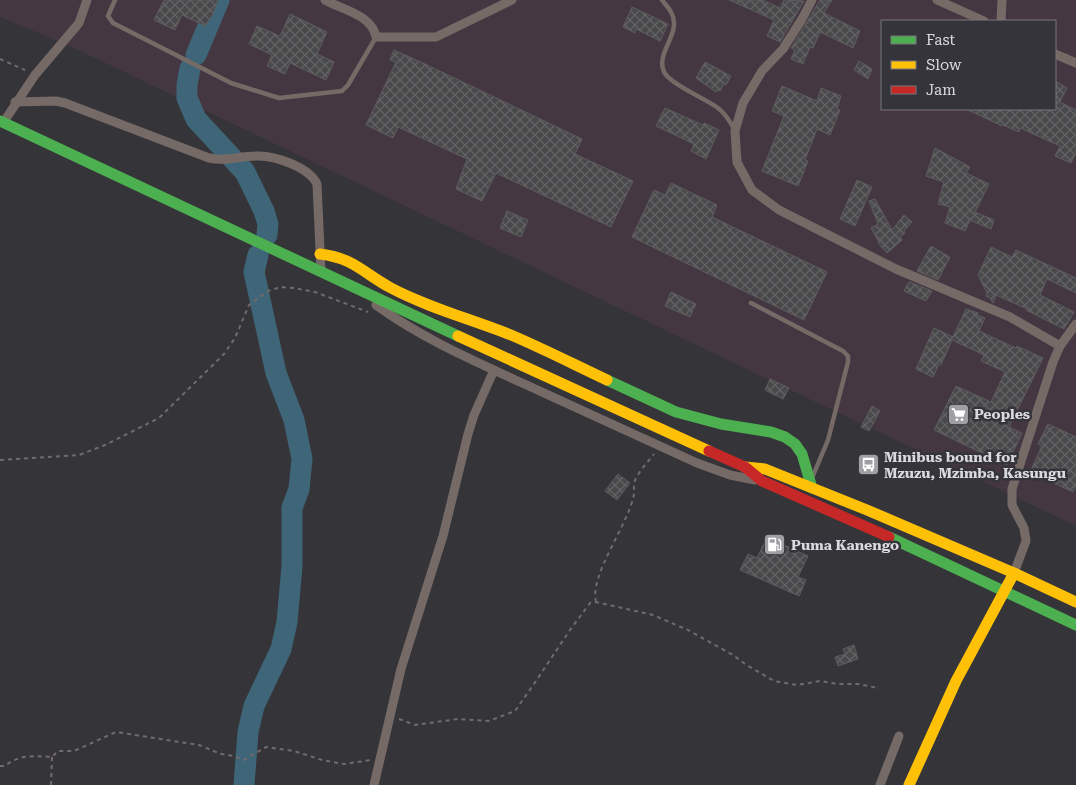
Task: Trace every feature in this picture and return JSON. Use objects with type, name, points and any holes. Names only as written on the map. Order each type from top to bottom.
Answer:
[{"type":"main road","points":[[1,122],[352,287],[745,467],[762,481],[898,541],[1076,625]]},
{"type":"main road","points":[[320,254],[337,256],[351,262],[391,288],[464,319],[510,335],[676,412],[720,424],[771,432],[785,438],[795,444],[802,454],[811,485]]},
{"type":"main road","points":[[745,467],[765,469],[811,485],[1076,602]]},
{"type":"main road","points":[[909,785],[956,681],[1014,573]]},
{"type":"street","points":[[1,122],[35,75],[79,23],[88,0]]},
{"type":"street","points":[[325,0],[371,24],[376,37],[436,37],[512,0]]},
{"type":"street","points":[[812,0],[783,49],[762,71],[743,103],[735,131],[738,162],[752,190],[779,210],[896,269],[1010,317],[1060,346]]},
{"type":"street","points":[[937,0],[982,20]]},
{"type":"street","points":[[1001,20],[1002,0]]},
{"type":"street","points":[[1056,54],[1076,64]]},
{"type":"street","points":[[15,102],[56,101],[65,103],[209,158],[220,160],[268,156],[308,172],[314,177],[317,184],[321,272]]},
{"type":"street","points":[[352,287],[397,321],[438,344],[697,463],[730,475],[762,481]]},
{"type":"street","points":[[1014,573],[1026,541],[1024,528],[1012,505],[1012,489],[1053,362],[1060,346],[1076,324]]},
{"type":"street","points":[[374,785],[401,669],[443,536],[468,434],[474,415],[494,370]]},
{"type":"street","points":[[880,785],[899,736]]},
{"type":"lane","points":[[115,0],[108,16],[113,23],[231,84],[279,98],[334,94],[342,91],[348,86],[376,37]]},
{"type":"lane","points":[[662,0],[672,12],[674,22],[673,33],[662,59],[663,71],[669,79],[720,109],[728,118],[735,131]]},
{"type":"lane","points":[[751,303],[843,351],[848,356],[828,440],[811,485]]},
{"type":"path","points":[[0,59],[35,75]]},
{"type":"path","points":[[0,460],[79,455],[105,446],[159,418],[224,354],[235,338],[249,305],[268,291],[281,287],[315,292],[370,312]]},
{"type":"path","points":[[596,602],[594,595],[596,586],[606,556],[618,537],[634,493],[633,484],[660,446]]},
{"type":"path","points":[[390,716],[415,725],[458,719],[489,721],[515,711],[590,603],[596,602],[653,615],[688,630],[774,681],[797,685],[820,680],[838,684],[858,684],[878,688]]},
{"type":"path","points":[[51,785],[52,757],[58,751],[74,750],[116,732],[199,745],[244,760],[266,747],[294,751],[322,760],[344,764],[365,760],[380,760]]},
{"type":"path","points":[[0,766],[5,766],[11,761],[28,756],[52,757]]},
{"type":"shaded area","points":[[0,0],[1076,0],[1076,526],[70,46],[0,17]]},
{"type":"building","points":[[164,0],[218,0],[213,14],[205,26],[182,15],[175,30],[154,20]]},
{"type":"building","points":[[729,0],[762,0],[780,8],[784,0],[804,1],[780,42],[767,36],[774,20]]},
{"type":"building","points":[[820,0],[832,0],[824,13],[860,31],[853,48],[820,32],[813,48],[810,47],[803,64],[791,59],[795,50],[791,48]]},
{"type":"building","points":[[632,7],[668,24],[660,41],[636,29],[635,33],[623,27]]},
{"type":"building","points":[[290,14],[327,32],[317,54],[334,62],[326,80],[290,63],[285,74],[267,66],[272,55],[249,44],[257,26],[280,36]]},
{"type":"building","points":[[394,50],[582,139],[575,154],[633,181],[611,227],[496,173],[482,201],[456,189],[467,159],[398,127],[393,138],[366,125],[396,62],[390,60]]},
{"type":"building","points":[[859,61],[872,69],[868,79],[854,70]]},
{"type":"building","points":[[705,62],[731,76],[720,91],[716,92],[696,78]]},
{"type":"building","points":[[1056,82],[1067,88],[1060,102],[1076,110],[1076,153],[1071,163],[1055,156],[1060,146],[1020,128],[1019,132],[968,110],[1056,110]]},
{"type":"building","points":[[782,86],[817,101],[821,88],[841,96],[837,109],[840,110],[830,135],[817,129],[805,160],[808,161],[798,186],[762,171],[784,116],[772,111]]},
{"type":"building","points":[[665,108],[719,130],[706,159],[691,151],[694,144],[656,126]]},
{"type":"building","points":[[935,148],[970,167],[966,173],[989,184],[975,212],[994,220],[991,229],[970,220],[965,231],[945,223],[950,207],[938,204],[944,182],[926,176]]},
{"type":"building","points":[[857,180],[872,187],[855,226],[840,219]]},
{"type":"building","points":[[671,183],[717,205],[712,217],[827,272],[804,320],[632,237],[654,190],[665,195]]},
{"type":"building","points":[[875,199],[892,230],[904,215],[912,222],[900,237],[902,240],[887,253],[878,243],[871,228],[878,224],[869,201]]},
{"type":"building","points":[[507,211],[528,220],[521,237],[500,228]]},
{"type":"building","points":[[931,246],[950,257],[938,280],[917,271]]},
{"type":"building","points":[[991,247],[1012,257],[1016,250],[1076,278],[1076,293],[1047,279],[1040,295],[1074,312],[1064,329],[996,295],[993,303],[986,296],[987,293],[978,275]]},
{"type":"building","points":[[910,282],[932,291],[926,301],[904,291]]},
{"type":"building","points":[[671,292],[696,304],[690,317],[665,306]]},
{"type":"building","points":[[966,309],[978,313],[977,315],[985,318],[979,331],[1043,358],[1009,427],[1022,433],[1007,465],[934,430],[956,386],[991,402],[1005,372],[981,361],[984,355],[952,340],[941,365],[939,364],[933,377],[916,369],[934,328],[953,337]]},
{"type":"building","points":[[770,379],[789,388],[783,399],[765,390]]},
{"type":"building","points":[[872,406],[880,411],[869,431],[861,427]]},
{"type":"building","points":[[1048,424],[1076,437],[1076,486],[1073,492],[1030,472],[1042,446],[1038,444]]},
{"type":"building","points":[[618,474],[630,483],[617,500],[605,491]]},
{"type":"building","points":[[767,537],[808,556],[798,577],[806,580],[799,596],[740,570],[748,554],[757,558]]},
{"type":"building","points":[[854,645],[858,659],[838,666],[835,657],[845,654],[843,649]]},
{"type":"waterway","points":[[196,55],[219,0]]},
{"type":"waterway","points":[[190,68],[187,98],[196,119],[245,172],[264,211],[268,224],[267,235]]},
{"type":"waterway","points":[[244,785],[248,732],[254,706],[281,649],[287,622],[292,566],[292,508],[299,489],[302,459],[294,420],[276,373],[254,272],[258,255]]},
{"type":"traffic: fast","points":[[0,121],[458,336]]},
{"type":"traffic: fast","points":[[607,380],[676,412],[721,424],[771,432],[785,437],[795,444],[802,454],[812,488]]},
{"type":"traffic: fast","points":[[889,537],[1076,625]]},
{"type":"traffic: slow","points":[[320,254],[342,259],[405,295],[511,335],[607,380]]},
{"type":"traffic: slow","points":[[458,336],[709,451]]},
{"type":"traffic: slow","points":[[745,467],[765,469],[867,510],[1014,573],[1076,602]]},
{"type":"traffic: slow","points":[[909,785],[956,681],[1014,573]]},
{"type":"traffic: jam","points":[[709,451],[745,467],[762,481],[889,537]]},
{"type":"place","name":"Peoples","points":[[958,414]]},
{"type":"place","name":"Minibus bound for Mzuzu, Mzimba, Kasungu","points":[[868,465]]},
{"type":"place","name":"Puma Kanengo","points":[[775,545]]}]
